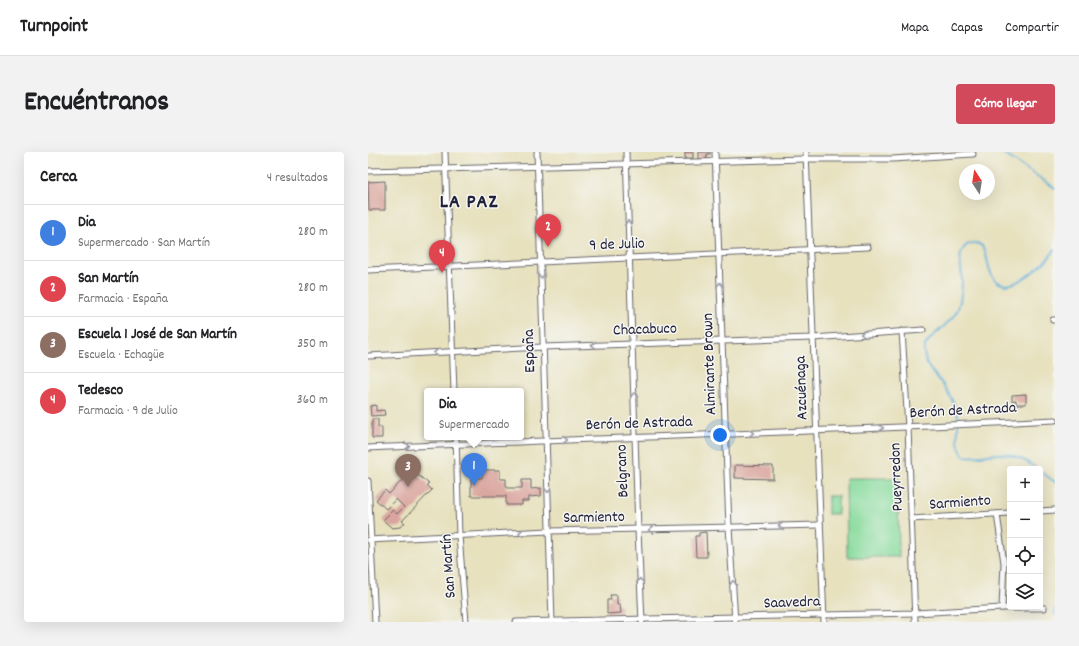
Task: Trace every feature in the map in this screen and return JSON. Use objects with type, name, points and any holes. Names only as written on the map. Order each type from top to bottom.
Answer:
[{"type":"street","points":[[445,152],[454,388]]},
{"type":"street","name":"España","points":[[536,152],[552,622]]},
{"type":"street","name":"Belgrano","points":[[626,152],[642,621]]},
{"type":"street","name":"Almirante Brown","points":[[715,152],[729,527],[735,620]]},
{"type":"street","name":"Azcuénaga","points":[[806,152],[824,622]]},
{"type":"street","points":[[892,152],[893,159]]},
{"type":"street","points":[[368,172],[806,159],[893,159],[973,154]]},
{"type":"street","name":"9 de Julio","points":[[368,270],[868,247]]},
{"type":"street","name":"Chacabuco","points":[[368,356],[543,347],[813,338],[923,330]]},
{"type":"street","name":"Pueyrredon","points":[[902,331],[908,427],[915,622]]},
{"type":"street","name":"Berón de Astrada","points":[[368,448],[943,426],[1055,420]]},
{"type":"street","name":"San Martín","points":[[456,440],[459,536],[466,622]]},
{"type":"street","points":[[368,481],[369,540],[375,622]]},
{"type":"street","points":[[1043,511],[1055,510]]},
{"type":"street","name":"Sarmiento","points":[[911,519],[1007,513]]},
{"type":"street","points":[[997,514],[1004,563],[1002,608]]},
{"type":"street","name":"Sarmiento","points":[[369,540],[549,532],[820,525]]},
{"type":"street","name":"Saavedra","points":[[516,622],[735,620],[1002,608],[1044,608]]},
{"type":"green space","points":[[846,478],[898,478],[899,557],[847,557]]},
{"type":"green space","points":[[828,496],[838,496],[838,514],[828,514]]},
{"type":"building","points":[[685,152],[693,152],[693,158],[685,158]]},
{"type":"building","points":[[699,152],[710,152],[710,154],[707,154],[707,159],[699,159]]},
{"type":"building","points":[[385,181],[385,210],[369,210],[368,182]]},
{"type":"building","points":[[1026,394],[1026,404],[1016,404],[1016,400],[1012,401],[1012,395]]},
{"type":"building","points":[[376,405],[376,411],[384,410],[385,415],[371,416],[370,406]]},
{"type":"building","points":[[372,419],[378,419],[378,427],[382,427],[382,438],[372,438]]},
{"type":"building","points":[[735,465],[773,466],[773,479],[735,478]]},
{"type":"building","points":[[412,470],[429,484],[427,485],[432,490],[402,521],[405,523],[400,527],[392,528],[383,520],[393,510],[397,514],[404,507],[396,499],[386,509],[376,500],[385,490],[389,494]]},
{"type":"building","points":[[482,470],[500,470],[500,479],[506,479],[506,488],[522,488],[522,480],[531,480],[531,489],[541,488],[541,496],[529,497],[529,501],[522,501],[522,505],[506,505],[506,496],[471,496],[471,478],[482,478]]},
{"type":"building","points":[[706,532],[707,557],[696,557],[695,536],[699,536],[699,533]]},
{"type":"building","points":[[610,595],[617,595],[617,605],[620,605],[621,613],[607,614],[607,600],[611,600]]},
{"type":"waterway","points":[[1001,152],[1055,188]]},
{"type":"waterway","points":[[1032,466],[1013,456],[1002,454],[976,457],[964,456],[960,450],[958,438],[958,415],[956,409],[945,388],[930,370],[926,362],[924,351],[928,341],[955,315],[958,309],[962,285],[960,257],[963,248],[971,243],[981,245],[984,249],[989,269],[993,277],[998,282],[1006,285],[1019,281],[1034,272],[1047,260],[1055,249]]},
{"type":"waterway","points":[[1043,473],[1055,482]]},
{"type":"waterway","points":[[1055,609],[1055,615]]},
{"type":"place","name":"San Martín","points":[[548,247]]},
{"type":"place","name":"Tedesco","points":[[442,273]]},
{"type":"place","name":"Dia","points":[[474,486]]},
{"type":"place","name":"Escuela 1 José de San Martín","points":[[408,487]]},
{"type":"district","name":"LA PAZ","points":[[469,203]]}]
